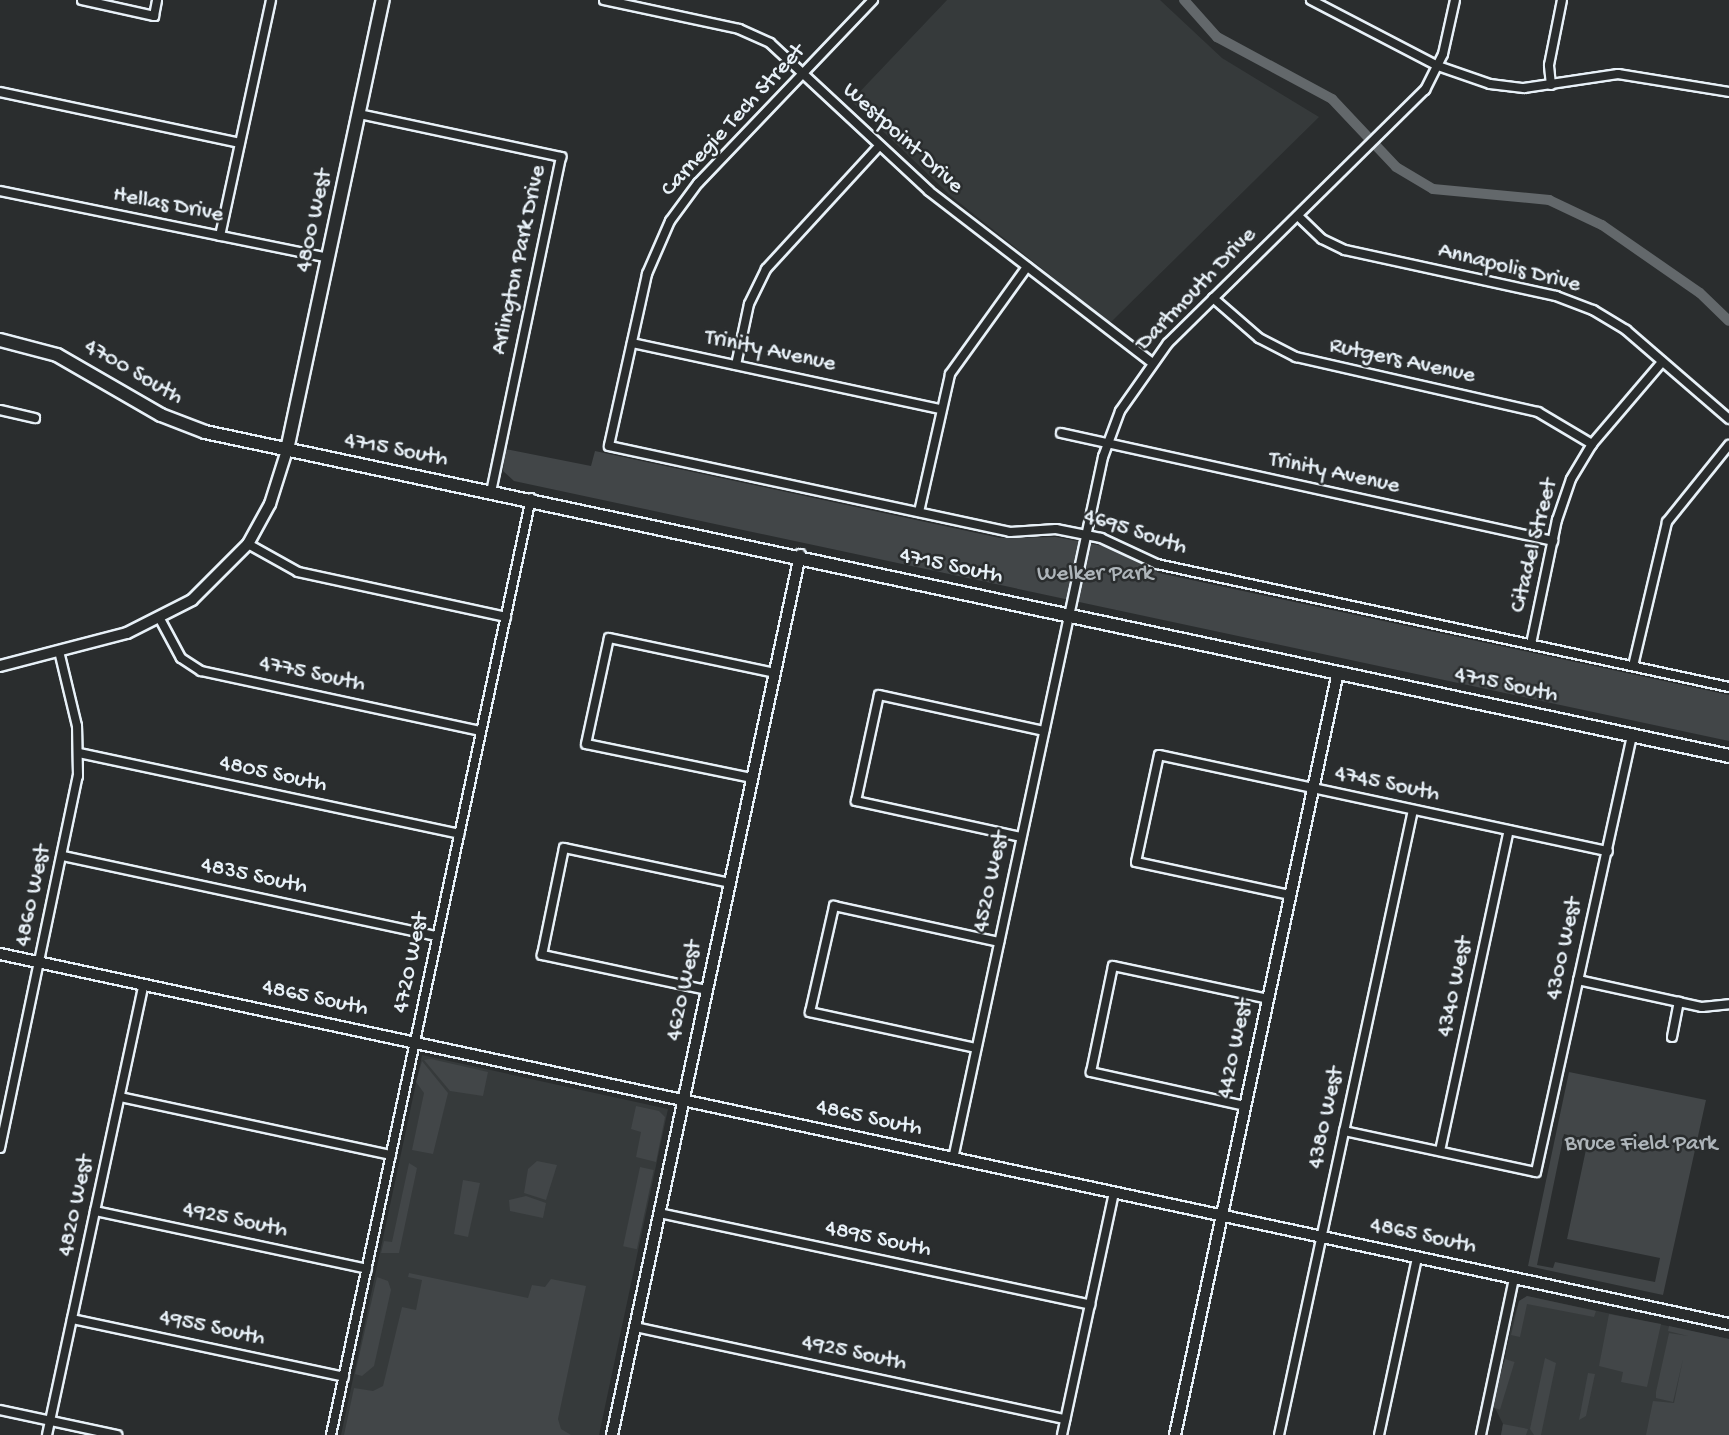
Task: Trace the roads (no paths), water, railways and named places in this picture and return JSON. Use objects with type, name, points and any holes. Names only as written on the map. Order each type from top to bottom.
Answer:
[{"type":"main road","name":"4800 West","points":[[287,450],[383,0]]},
{"type":"main road","name":"4700 South","points":[[0,340],[69,360],[161,415],[192,428],[287,450]]},
{"type":"main road","name":"4715 South","points":[[287,450],[800,555],[1729,756]]},
{"type":"street","points":[[82,0],[154,16],[157,0]]},
{"type":"street","points":[[220,236],[271,0]]},
{"type":"street","name":"Westpoint Drive","points":[[604,0],[747,32],[770,43],[879,146],[1027,267],[1151,362]]},
{"type":"street","name":"Carnegie Tech Street","points":[[609,446],[647,274],[670,221],[698,183],[873,0]]},
{"type":"street","points":[[1311,0],[1438,66],[1508,87],[1552,85],[1628,74],[1729,92]]},
{"type":"street","name":"Dartmouth Drive","points":[[1069,613],[1107,445],[1120,411],[1151,362],[1419,97],[1438,66],[1455,0]]},
{"type":"street","points":[[1552,85],[1549,65],[1562,0]]},
{"type":"street","points":[[0,92],[240,143]]},
{"type":"street","name":"Arlington Park Drive","points":[[359,114],[561,158],[491,491]]},
{"type":"street","points":[[736,365],[749,304],[766,269],[879,146]]},
{"type":"street","name":"Hellas Drive","points":[[0,191],[328,258]]},
{"type":"street","name":"Annapolis Drive","points":[[1297,216],[1322,239],[1345,250],[1581,305],[1616,323],[1729,419]]},
{"type":"street","points":[[919,512],[940,409],[958,358],[1027,267]]},
{"type":"street","name":"Rutgers Avenue","points":[[1213,298],[1259,338],[1296,357],[1538,412],[1592,444]]},
{"type":"street","name":"Trinity Avenue","points":[[632,343],[940,409]]},
{"type":"street","name":"Citadel Street","points":[[1531,644],[1566,492],[1592,444],[1662,362]]},
{"type":"street","points":[[0,410],[35,418]]},
{"type":"street","name":"Trinity Avenue","points":[[1061,433],[1553,541]]},
{"type":"street","points":[[1633,666],[1667,522],[1729,445]]},
{"type":"street","name":"4695 South","points":[[609,446],[1010,532],[1056,529],[1086,535],[1116,542],[1157,564],[1729,687]]},
{"type":"street","points":[[0,666],[127,633],[160,619],[204,591],[248,544],[270,504],[287,450]]},
{"type":"street","name":"4720 West","points":[[331,1435],[531,498]]},
{"type":"street","points":[[248,544],[298,572],[506,617]]},
{"type":"street","name":"4620 West","points":[[612,1435],[800,555]]},
{"type":"street","name":"4520 West","points":[[953,1159],[1069,613]]},
{"type":"street","name":"4775 South","points":[[160,619],[181,658],[201,671],[481,731]]},
{"type":"street","points":[[752,778],[586,744],[609,638],[775,673]]},
{"type":"street","name":"4860 West","points":[[0,1148],[62,856],[79,753],[59,651]]},
{"type":"street","name":"4420 West","points":[[1175,1435],[1338,672]]},
{"type":"street","points":[[1021,837],[856,801],[879,695],[1044,731]]},
{"type":"street","name":"4300 West","points":[[1440,1151],[1536,1172],[1632,735]]},
{"type":"street","name":"4805 South","points":[[79,753],[459,834]]},
{"type":"street","name":"4745 South","points":[[1290,895],[1136,862],[1159,755],[1608,851]]},
{"type":"street","name":"4380 West","points":[[1279,1435],[1413,810]]},
{"type":"street","name":"4340 West","points":[[1440,1151],[1509,830]]},
{"type":"street","points":[[707,990],[542,955],[564,848],[730,883]]},
{"type":"street","name":"4835 South","points":[[62,856],[438,936]]},
{"type":"street","points":[[976,1048],[810,1012],[834,906],[999,942]]},
{"type":"street","name":"4865 South","points":[[0,954],[1729,1324]]},
{"type":"street","points":[[1245,1106],[1091,1072],[1114,966],[1268,999]]},
{"type":"street","points":[[1578,980],[1679,1002],[1712,1007],[1729,1004]]},
{"type":"street","name":"4820 West","points":[[47,1435],[144,984]]},
{"type":"street","points":[[1672,1037],[1679,1002]]},
{"type":"street","points":[[120,1097],[391,1155]]},
{"type":"street","points":[[1344,1131],[1440,1151]]},
{"type":"street","points":[[1062,1435],[1114,1193]]},
{"type":"street","name":"4925 South","points":[[95,1211],[367,1269]]},
{"type":"street","name":"4895 South","points":[[659,1213],[1090,1305]]},
{"type":"street","points":[[1379,1435],[1417,1257]]},
{"type":"street","points":[[1481,1435],[1514,1278]]},
{"type":"street","name":"4955 South","points":[[72,1319],[344,1377]]},
{"type":"street","name":"4925 South","points":[[635,1327],[1065,1419]]},
{"type":"street","points":[[0,1410],[117,1435]]},
{"type":"waterway","points":[[1184,0],[1217,37],[1332,99],[1396,167],[1433,189],[1549,200],[1602,225],[1700,293],[1729,321]]},
{"type":"park label","name":"Welker Park","points":[[1095,575]]},
{"type":"park label","name":"Bruce Field Park","points":[[1641,1145]]}]
